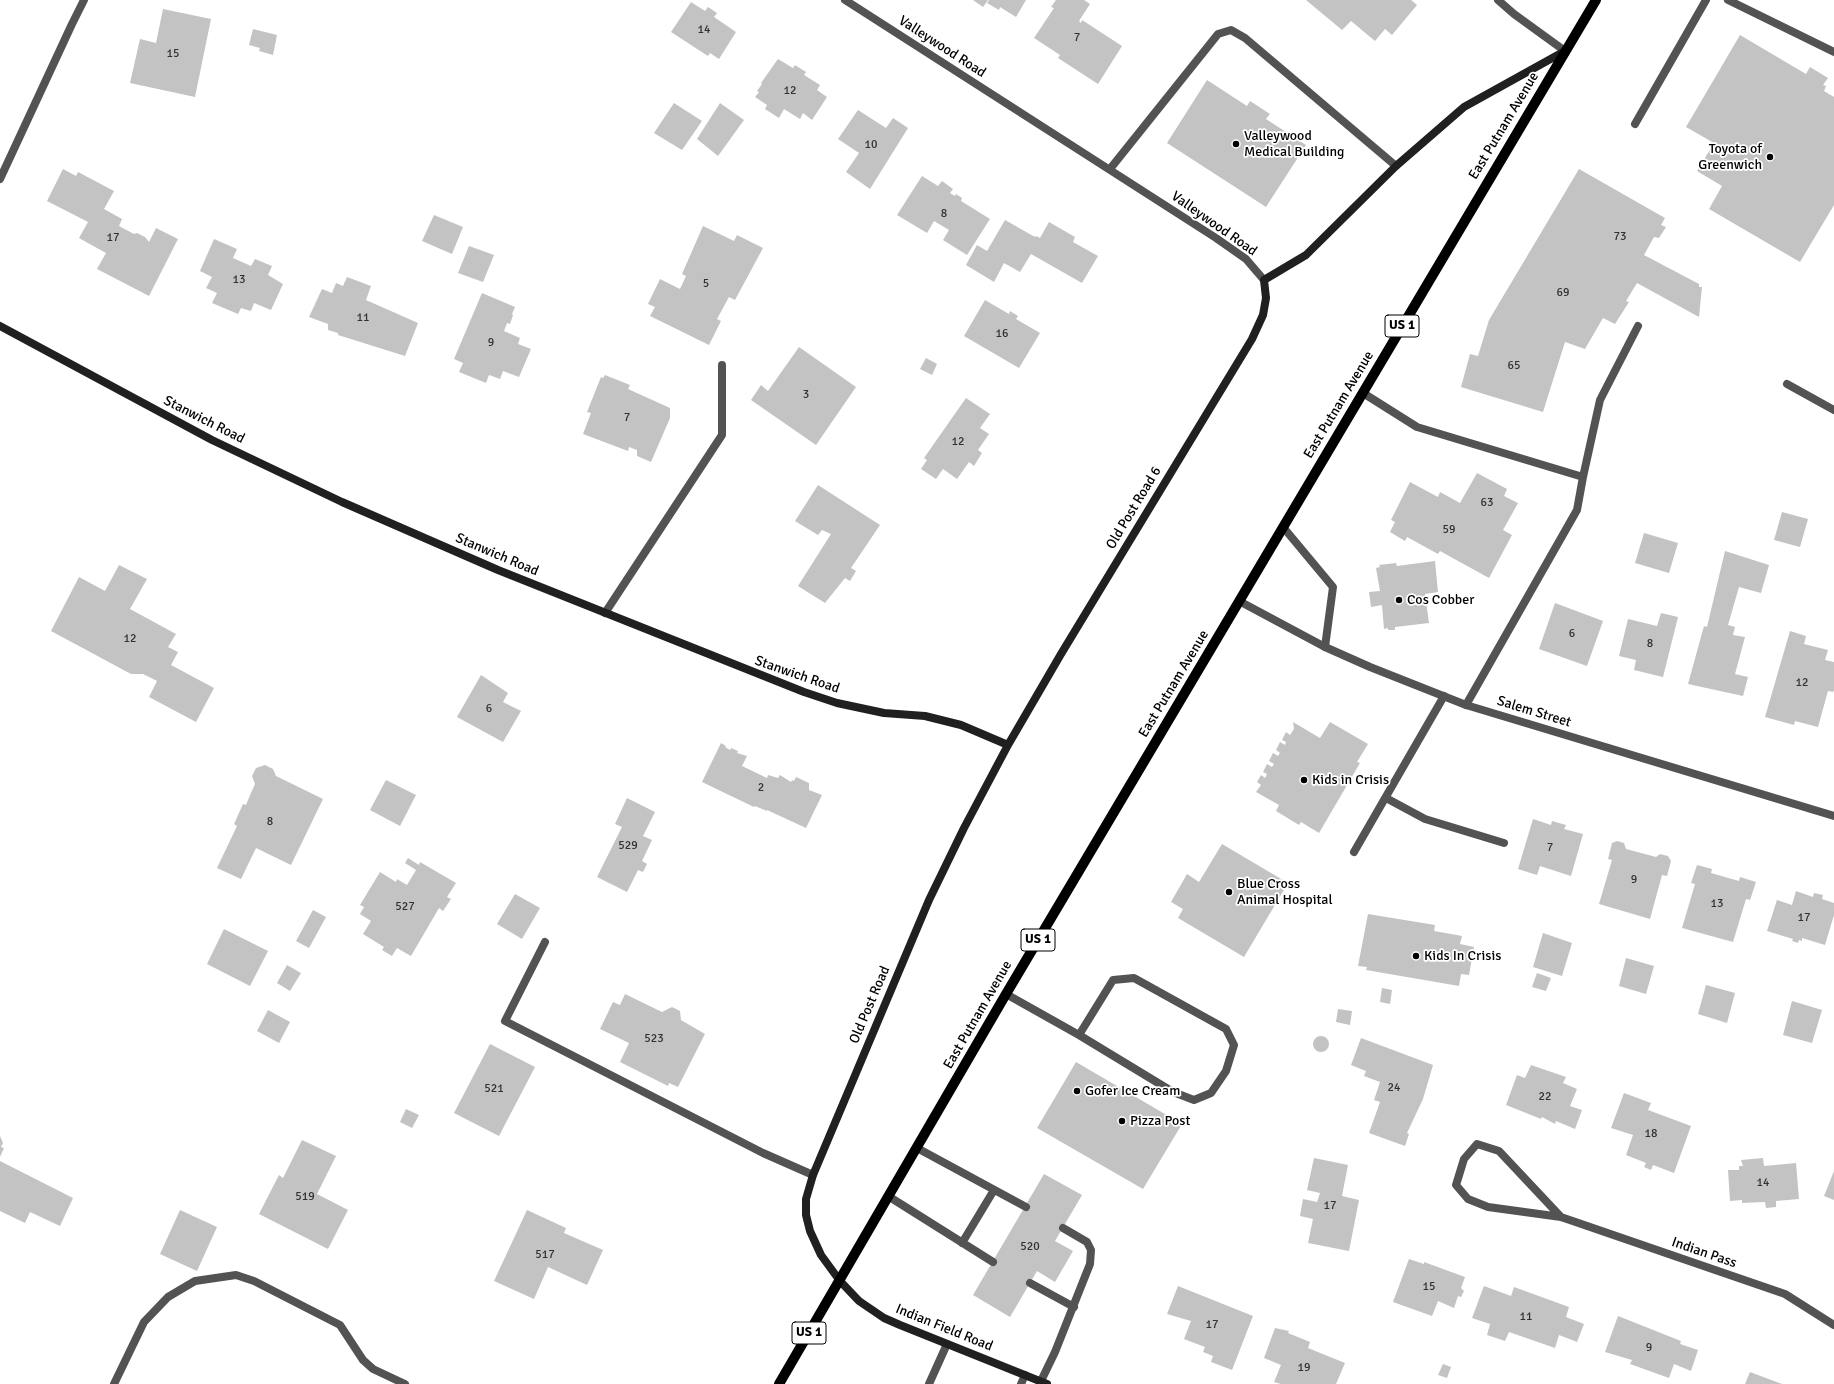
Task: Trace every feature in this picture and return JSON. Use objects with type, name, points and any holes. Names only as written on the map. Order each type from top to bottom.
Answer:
[{"type":"main road","name":"East Putnam Avenue","points":[[779,1384],[1006,994],[1596,0]]},
{"type":"street","points":[[0,179],[84,0]]},
{"type":"street","name":"Valleywood Road","points":[[845,0],[1110,169],[1246,259],[1264,280]]},
{"type":"street","points":[[1264,280],[1306,255],[1396,166],[1464,107],[1565,51],[1514,14],[1498,0]]},
{"type":"street","points":[[1635,124],[1706,0]]},
{"type":"street","points":[[1728,0],[1834,52]]},
{"type":"street","points":[[1110,169],[1218,34],[1231,30],[1245,38],[1396,166]]},
{"type":"street","name":"Old Post Road 6","points":[[1008,745],[1065,647],[1252,339],[1263,315],[1266,298],[1264,280]]},
{"type":"street","name":"Stanwich Road","points":[[0,326],[212,440],[267,467],[498,570],[804,692],[837,703],[884,713],[924,716],[954,723],[1008,745]]},
{"type":"street","points":[[1466,705],[1577,510],[1600,400],[1638,326]]},
{"type":"street","points":[[605,613],[722,435],[722,365]]},
{"type":"street","points":[[1788,384],[1834,410]]},
{"type":"street","points":[[1363,393],[1417,426],[1583,477]]},
{"type":"street","points":[[1283,527],[1333,587],[1325,647]]},
{"type":"street","name":"Salem Street","points":[[1239,601],[1325,647],[1370,668],[1466,705],[1834,816]]},
{"type":"street","points":[[1354,852],[1444,696]]},
{"type":"street","name":"Old Post Road","points":[[840,1281],[821,1255],[810,1230],[806,1215],[806,1199],[813,1175],[929,900],[1008,745]]},
{"type":"street","points":[[1386,798],[1425,819],[1504,843]]},
{"type":"street","points":[[545,942],[505,1021],[762,1152],[813,1175]]},
{"type":"street","points":[[1006,994],[1079,1035],[1173,1092],[1194,1100],[1211,1093],[1226,1071],[1234,1045],[1226,1029],[1134,978],[1113,980],[1079,1035]]},
{"type":"street","name":"Indian Pass","points":[[1561,1217],[1499,1151],[1477,1144],[1464,1159],[1456,1185],[1468,1200],[1488,1207],[1561,1217],[1785,1294],[1834,1325]]},
{"type":"street","points":[[917,1148],[1026,1207]]},
{"type":"street","points":[[962,1243],[994,1190]]},
{"type":"street","points":[[888,1196],[993,1262]]},
{"type":"street","points":[[1044,1383],[1090,1264],[1091,1250],[1087,1242],[1063,1228]]},
{"type":"street","points":[[114,1384],[144,1322],[168,1297],[195,1282],[236,1275],[254,1281],[340,1325],[363,1360],[373,1369],[405,1384]]},
{"type":"street","name":"Indian Field Road","points":[[840,1281],[859,1301],[884,1318],[1044,1383]]},
{"type":"street","points":[[1030,1284],[1074,1307]]},
{"type":"street","points":[[929,1384],[947,1344]]},
{"type":"street","points":[[1021,1384],[1025,1375]]},
{"type":"building","points":[[973,0],[988,0],[983,7]]},
{"type":"building","points":[[989,0],[1026,0],[1016,17],[1000,7],[999,10],[987,3]]},
{"type":"building","points":[[1056,0],[1084,0],[1090,4],[1079,21],[1081,23],[1082,20],[1122,46],[1098,84],[1058,58],[1060,55],[1034,38],[1054,8],[1051,7]]},
{"type":"building","points":[[1306,0],[1411,0],[1417,5],[1392,35],[1385,29],[1375,41],[1351,21],[1342,30]]},
{"type":"building","points":[[691,2],[705,11],[708,7],[717,13],[714,17],[736,32],[719,59],[710,53],[708,56],[671,32]]},
{"type":"building","points":[[163,9],[211,19],[195,97],[130,83],[140,39],[156,43]]},
{"type":"building","points":[[253,29],[277,35],[273,55],[259,51],[260,48],[249,45]]},
{"type":"building","name":"Toyota of Greenwich","points":[[1740,35],[1806,74],[1810,67],[1828,78],[1823,85],[1826,86],[1824,91],[1834,97],[1834,205],[1800,262],[1709,209],[1722,186],[1697,171],[1714,143],[1686,127]]},
{"type":"building","points":[[778,59],[793,68],[795,65],[806,72],[804,75],[820,85],[817,90],[827,97],[812,120],[803,113],[800,119],[784,109],[779,118],[765,109],[767,105],[755,97],[759,92],[757,91],[762,84],[761,83]]},
{"type":"building","name":"Valleywood Medical Building","points":[[1207,80],[1247,106],[1250,101],[1270,114],[1266,119],[1306,145],[1266,207],[1167,143]]},
{"type":"building","points":[[674,103],[702,121],[682,150],[654,133]]},
{"type":"building","points":[[720,103],[744,120],[718,156],[697,139]]},
{"type":"building","points":[[858,110],[886,128],[893,118],[908,128],[870,189],[846,172],[859,153],[838,139]]},
{"type":"building","points":[[63,169],[76,176],[78,172],[114,191],[104,209],[122,219],[119,226],[134,234],[137,233],[145,237],[149,242],[156,228],[178,239],[149,296],[97,269],[106,253],[79,238],[88,222],[47,201]]},
{"type":"building","points":[[1579,169],[1665,218],[1661,225],[1666,227],[1659,238],[1654,237],[1644,255],[1699,284],[1699,287],[1702,287],[1699,317],[1637,283],[1626,301],[1629,302],[1615,324],[1603,318],[1585,349],[1565,342],[1543,412],[1461,387],[1470,354],[1478,356],[1489,320]]},
{"type":"building","points":[[922,176],[938,186],[942,181],[953,189],[950,193],[955,196],[956,194],[962,198],[961,201],[990,219],[967,255],[943,240],[949,230],[934,221],[927,233],[897,215]]},
{"type":"building","points":[[434,215],[463,227],[452,254],[422,241]]},
{"type":"building","points":[[1005,220],[1035,237],[1040,238],[1049,222],[1075,237],[1073,242],[1098,256],[1082,283],[1031,254],[1020,272],[1004,263],[994,282],[966,265],[977,245],[987,251]]},
{"type":"building","points":[[703,226],[734,241],[737,235],[763,248],[735,300],[729,297],[717,319],[721,321],[709,345],[650,316],[655,307],[648,304],[660,279],[680,289],[686,276],[682,274]]},
{"type":"building","points":[[214,239],[237,249],[233,258],[251,266],[255,259],[272,266],[268,275],[283,284],[271,310],[254,303],[251,311],[241,308],[238,314],[212,303],[217,293],[206,288],[212,277],[200,271]]},
{"type":"building","points":[[469,246],[494,255],[483,282],[458,273]]},
{"type":"building","points":[[347,277],[371,286],[366,300],[418,323],[405,356],[338,335],[338,333],[328,330],[328,324],[309,317],[322,289],[332,293],[336,283],[343,286]]},
{"type":"building","points":[[482,293],[515,307],[510,324],[507,323],[504,331],[520,338],[518,344],[531,349],[519,377],[503,371],[500,379],[489,375],[486,383],[459,372],[463,363],[454,359]]},
{"type":"building","points":[[985,300],[1009,314],[1010,311],[1018,316],[1016,319],[1040,333],[1019,368],[964,336]]},
{"type":"building","points":[[799,347],[856,387],[816,445],[751,400],[761,385],[768,391]]},
{"type":"building","points":[[926,358],[937,364],[932,375],[920,369]]},
{"type":"building","points":[[605,375],[630,385],[628,389],[670,408],[670,418],[651,462],[637,456],[637,450],[629,447],[628,451],[583,434],[591,413],[587,412],[601,377],[603,378]]},
{"type":"building","points":[[966,398],[990,414],[980,428],[989,434],[978,450],[982,453],[974,466],[969,462],[957,479],[943,469],[936,479],[921,469],[927,460],[924,458]]},
{"type":"building","points":[[1477,473],[1507,489],[1504,496],[1518,503],[1503,530],[1512,535],[1489,578],[1440,551],[1438,554],[1407,537],[1405,541],[1390,532],[1395,522],[1391,520],[1410,482],[1438,497],[1440,492],[1460,503]]},
{"type":"building","points":[[818,485],[880,525],[851,568],[856,571],[850,581],[845,578],[825,603],[798,586],[831,534],[822,530],[818,535],[795,521]]},
{"type":"building","points":[[1782,512],[1808,519],[1800,547],[1774,540]]},
{"type":"building","points":[[1644,533],[1678,543],[1669,573],[1635,563]]},
{"type":"building","points":[[1725,551],[1769,565],[1761,593],[1739,587],[1728,625],[1735,627],[1733,635],[1745,637],[1735,674],[1748,677],[1743,696],[1688,684],[1704,626],[1707,627]]},
{"type":"building","points":[[1435,561],[1438,592],[1425,594],[1429,623],[1395,627],[1395,630],[1388,630],[1388,628],[1384,629],[1382,605],[1371,607],[1369,592],[1380,591],[1376,568],[1380,567],[1379,565],[1396,563],[1397,566]]},
{"type":"building","points":[[119,565],[147,579],[130,609],[176,634],[168,647],[178,652],[171,665],[214,688],[196,722],[149,697],[157,681],[143,674],[131,674],[51,631],[79,577],[105,591]]},
{"type":"building","points":[[1555,603],[1603,621],[1587,666],[1539,649]]},
{"type":"building","points":[[1661,613],[1678,617],[1663,677],[1634,670],[1636,660],[1619,656],[1628,619],[1657,626]]},
{"type":"building","points":[[1790,631],[1806,636],[1804,644],[1828,650],[1825,660],[1834,662],[1834,690],[1833,692],[1828,691],[1818,727],[1795,721],[1794,725],[1765,717]]},
{"type":"building","points":[[481,675],[508,693],[503,702],[521,711],[503,742],[457,717]]},
{"type":"building","name":"Kids in Crisis","points":[[1293,722],[1320,738],[1330,722],[1368,744],[1357,762],[1360,763],[1319,833],[1301,822],[1299,825],[1276,811],[1279,805],[1256,792],[1261,785],[1257,782],[1261,775],[1265,778],[1267,774],[1263,772],[1267,764],[1272,767],[1274,764],[1269,761],[1273,753],[1278,756],[1280,753],[1276,750],[1280,742],[1285,745],[1286,742],[1282,740],[1286,732],[1290,735],[1294,729]]},
{"type":"building","points":[[721,743],[730,750],[731,748],[738,751],[737,753],[747,756],[742,766],[767,778],[768,775],[778,778],[780,775],[791,782],[792,780],[794,781],[796,777],[809,783],[809,790],[822,795],[806,828],[767,810],[754,807],[702,782]]},
{"type":"building","points":[[265,765],[273,769],[276,776],[323,799],[291,865],[256,848],[241,879],[217,868],[237,826],[234,824],[243,804],[246,805],[255,784],[252,776],[256,768]]},
{"type":"building","points":[[386,780],[416,795],[400,826],[370,810]]},
{"type":"building","points":[[627,798],[655,812],[643,836],[652,840],[642,861],[647,864],[643,872],[638,870],[627,892],[597,877],[622,827],[615,824]]},
{"type":"building","points":[[1533,819],[1551,825],[1552,821],[1566,825],[1564,829],[1583,834],[1571,876],[1540,866],[1537,875],[1518,869]]},
{"type":"building","points":[[1617,841],[1624,843],[1626,849],[1656,857],[1660,854],[1668,856],[1671,861],[1667,876],[1662,875],[1650,919],[1599,904],[1612,860],[1608,859],[1612,843]]},
{"type":"building","name":"Blue Cross Animal Hospital","points":[[1222,844],[1288,883],[1244,957],[1178,918],[1183,909],[1171,902],[1187,874],[1199,882]]},
{"type":"building","points":[[408,858],[419,865],[420,862],[456,883],[447,897],[451,899],[443,911],[439,908],[411,956],[397,948],[392,956],[382,950],[384,947],[363,934],[371,921],[360,914],[364,907],[360,905],[380,872],[396,882],[397,879],[407,885],[416,870],[405,863]]},
{"type":"building","points":[[1697,865],[1712,869],[1711,873],[1739,881],[1740,877],[1756,882],[1750,900],[1746,899],[1733,942],[1682,928],[1695,884],[1691,883]]},
{"type":"building","points":[[1796,891],[1813,897],[1814,893],[1823,895],[1822,899],[1834,903],[1834,915],[1825,945],[1802,938],[1802,941],[1799,940],[1798,943],[1792,941],[1793,939],[1767,931],[1777,900],[1792,905]]},
{"type":"building","points":[[515,894],[540,908],[522,939],[497,924]]},
{"type":"building","points":[[313,910],[326,917],[309,948],[296,941]]},
{"type":"building","name":"Kids In Crisis","points":[[1368,914],[1435,925],[1434,931],[1462,936],[1460,944],[1474,947],[1469,975],[1461,974],[1459,986],[1366,970],[1367,967],[1358,966]]},
{"type":"building","points":[[224,929],[268,951],[250,986],[207,964]]},
{"type":"building","points":[[1543,933],[1572,943],[1562,976],[1533,967]]},
{"type":"building","points":[[1626,958],[1654,966],[1646,994],[1619,986]]},
{"type":"building","points":[[287,965],[301,973],[290,991],[277,983]]},
{"type":"building","points":[[1537,973],[1551,978],[1546,991],[1532,987]]},
{"type":"building","points":[[1706,985],[1735,993],[1727,1023],[1698,1014]]},
{"type":"building","points":[[1382,988],[1392,990],[1390,1004],[1380,1002]]},
{"type":"building","points":[[625,994],[662,1012],[672,1007],[680,1011],[681,1020],[705,1034],[678,1087],[669,1083],[668,1086],[620,1062],[629,1043],[600,1029],[613,1002],[620,1005]]},
{"type":"building","points":[[1792,1001],[1822,1010],[1812,1043],[1783,1035]]},
{"type":"building","points":[[1338,1009],[1352,1011],[1350,1025],[1336,1022]]},
{"type":"building","points":[[268,1010],[290,1022],[279,1043],[257,1031]]},
{"type":"building","points":[[1321,1036],[1327,1038],[1329,1044],[1327,1050],[1321,1052],[1315,1050],[1313,1044],[1315,1038]]},
{"type":"building","points":[[1361,1038],[1433,1065],[1423,1099],[1407,1133],[1409,1134],[1405,1146],[1369,1133],[1380,1102],[1374,1100],[1380,1082],[1364,1076],[1366,1071],[1351,1065]]},
{"type":"building","points":[[490,1044],[535,1067],[499,1136],[454,1113]]},
{"type":"building","points":[[1076,1062],[1182,1124],[1143,1189],[1037,1128]]},
{"type":"building","points":[[1531,1065],[1566,1077],[1563,1083],[1577,1089],[1570,1106],[1582,1110],[1575,1129],[1556,1121],[1555,1124],[1542,1117],[1541,1119],[1506,1105],[1517,1075],[1525,1078]]},
{"type":"building","points":[[1624,1093],[1651,1103],[1648,1110],[1691,1126],[1674,1173],[1653,1165],[1651,1170],[1644,1167],[1646,1163],[1626,1155],[1633,1135],[1611,1128]]},
{"type":"building","points":[[406,1109],[419,1115],[412,1128],[400,1122]]},
{"type":"building","points":[[0,1136],[3,1143],[1,1147],[4,1148],[0,1157]]},
{"type":"building","points":[[302,1140],[336,1156],[317,1194],[348,1210],[328,1249],[259,1214],[279,1175],[283,1178]]},
{"type":"building","points":[[1314,1158],[1348,1165],[1342,1196],[1359,1200],[1349,1251],[1308,1243],[1313,1219],[1300,1216],[1303,1199],[1317,1202],[1320,1193],[1307,1190]]},
{"type":"building","points":[[1763,1158],[1764,1166],[1796,1163],[1799,1199],[1776,1201],[1776,1207],[1766,1208],[1765,1202],[1742,1203],[1742,1200],[1730,1201],[1728,1170],[1739,1170],[1739,1166],[1743,1166],[1741,1160]]},
{"type":"building","points":[[0,1161],[73,1198],[60,1226],[30,1212],[25,1223],[0,1211]]},
{"type":"building","points":[[1834,1171],[1834,1200],[1824,1196]]},
{"type":"building","points":[[1044,1174],[1082,1195],[1055,1241],[1073,1251],[1055,1282],[1037,1271],[1010,1317],[973,1295]]},
{"type":"building","points":[[180,1210],[217,1227],[197,1271],[160,1254]]},
{"type":"building","points":[[527,1210],[566,1228],[564,1233],[603,1250],[587,1285],[548,1267],[534,1299],[494,1281]]},
{"type":"building","points":[[1409,1259],[1424,1264],[1424,1262],[1465,1277],[1461,1288],[1464,1291],[1461,1297],[1458,1296],[1454,1308],[1438,1301],[1432,1316],[1393,1302]]},
{"type":"building","points":[[1178,1286],[1253,1316],[1232,1370],[1211,1362],[1213,1356],[1203,1352],[1205,1347],[1184,1339],[1191,1321],[1167,1314]]},
{"type":"building","points":[[1484,1286],[1511,1296],[1514,1287],[1569,1307],[1566,1317],[1584,1324],[1577,1342],[1559,1335],[1555,1348],[1509,1332],[1505,1341],[1487,1335],[1490,1324],[1472,1318]]},
{"type":"building","points":[[1618,1316],[1681,1341],[1680,1344],[1698,1350],[1691,1371],[1674,1364],[1669,1378],[1630,1364],[1632,1360],[1605,1352]]},
{"type":"building","points":[[1275,1328],[1289,1331],[1288,1333],[1310,1342],[1308,1348],[1345,1363],[1336,1384],[1281,1384],[1274,1382],[1281,1365],[1264,1358]]},
{"type":"building","points":[[1443,1364],[1451,1367],[1447,1378],[1438,1375]]},
{"type":"building","points":[[1750,1372],[1782,1384],[1745,1384]]},
{"type":"place","name":"Valleywood Medical Building","points":[[1236,144]]},
{"type":"place","name":"Toyota of Greenwich","points":[[1770,157]]},
{"type":"place","name":"Cos Cobber","points":[[1399,600]]},
{"type":"place","name":"Kids in Crisis","points":[[1304,780]]},
{"type":"place","name":"Blue Cross Animal Hospital","points":[[1229,892]]},
{"type":"place","name":"Kids In Crisis","points":[[1416,956]]},
{"type":"place","name":"Gofer Ice Cream","points":[[1077,1091]]},
{"type":"place","name":"Pizza Post","points":[[1122,1121]]}]
